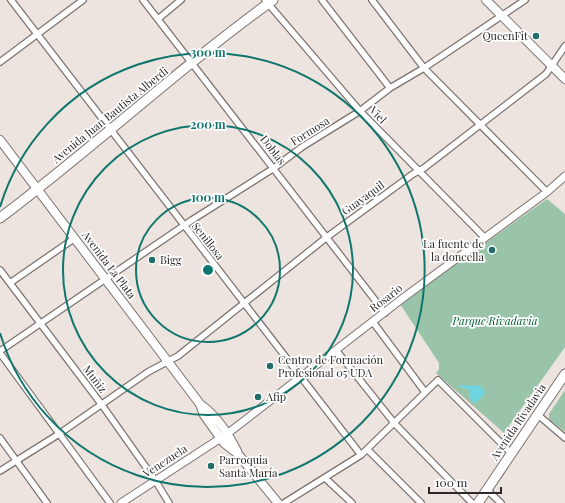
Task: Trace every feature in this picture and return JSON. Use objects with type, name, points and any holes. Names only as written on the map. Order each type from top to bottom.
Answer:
[{"type":"main road","points":[[486,0],[501,17],[565,79]]},
{"type":"main road","name":"Avenida Juan Bautista Alberdi","points":[[0,218],[38,189],[269,1]]},
{"type":"main road","name":"Avenida La Plata","points":[[0,140],[200,404],[204,415],[224,436],[278,503]]},
{"type":"main road","name":"Avenida Rivadavia","points":[[478,503],[565,374]]},
{"type":"street","name":"Senillosa","points":[[11,0],[183,226],[361,455]]},
{"type":"street","points":[[0,62],[83,0]]},
{"type":"street","name":"Doblas","points":[[143,0],[385,313]]},
{"type":"street","points":[[158,19],[181,0]]},
{"type":"street","points":[[322,0],[390,88]]},
{"type":"street","points":[[372,0],[424,68],[547,192]]},
{"type":"street","name":"Formosa","points":[[0,352],[183,226],[274,168],[302,147],[360,111],[390,88],[424,68],[525,0]]},
{"type":"street","name":"Viel","points":[[269,1],[360,111],[485,238]]},
{"type":"street","name":"Guayaquil","points":[[0,472],[102,405],[148,372],[178,356],[326,237],[419,171],[546,74],[565,46]]},
{"type":"street","name":"Rosario","points":[[224,436],[547,192],[565,176]]},
{"type":"street","points":[[10,283],[74,238]]},
{"type":"street","name":"Muñiz","points":[[0,270],[102,405],[155,480],[169,503]]},
{"type":"street","points":[[373,322],[425,392]]},
{"type":"street","points":[[336,350],[395,424],[472,503]]},
{"type":"street","points":[[0,352],[110,503]]},
{"type":"street","points":[[284,503],[368,450],[438,380],[512,454]]},
{"type":"street","points":[[537,414],[565,438]]},
{"type":"street","name":"Venezuela","points":[[121,503],[224,436]]},
{"type":"street","points":[[0,438],[47,503]]},
{"type":"street","points":[[368,450],[421,503]]},
{"type":"street","points":[[325,478],[352,503]]},
{"type":"street","points":[[487,490],[501,503]]},
{"type":"green space","name":"Parque Rivadavia","points":[[547,199],[565,214],[565,347],[504,433],[436,373],[439,369],[439,363],[400,304]]},
{"type":"green space","points":[[565,390],[565,432],[549,419],[549,414]]},
{"type":"water","points":[[460,385],[481,386],[485,393],[478,401],[474,403],[469,397],[470,390],[460,387]]},
{"type":"place","name":"QueenFit","points":[[536,36]]},
{"type":"place","name":"La fuente de la doncella","points":[[492,250]]},
{"type":"place","name":"Bigg","points":[[152,260]]},
{"type":"place","name":"Centro de Formación Profesional 05 UDA","points":[[270,366]]},
{"type":"place","name":"Afip","points":[[258,397]]},
{"type":"place","name":"Parroquia Santa María","points":[[211,466]]}]
